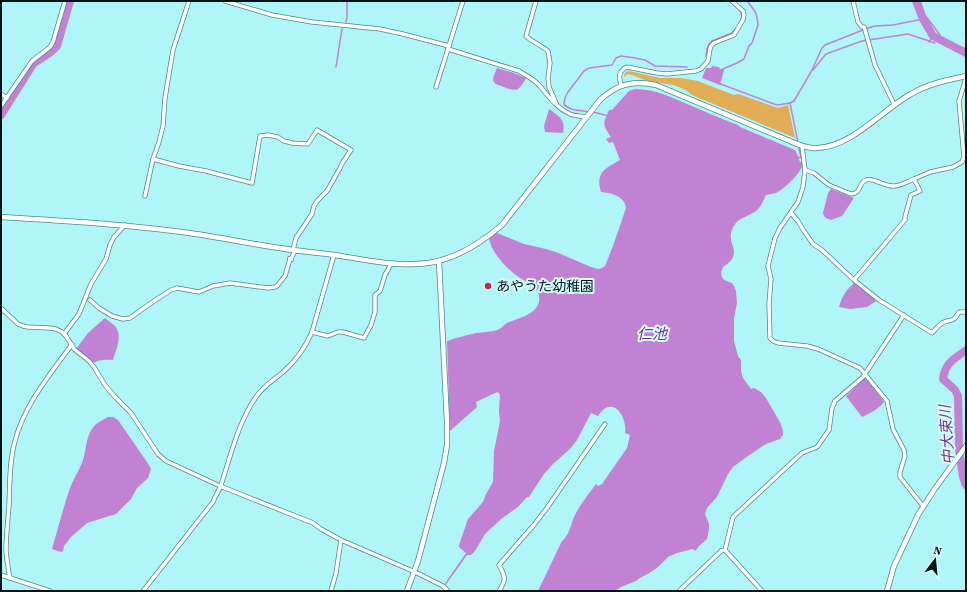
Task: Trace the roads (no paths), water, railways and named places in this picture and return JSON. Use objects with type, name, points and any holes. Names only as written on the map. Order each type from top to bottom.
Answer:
[{"type":"street","points":[[1,106],[32,61],[50,47],[65,1]]},
{"type":"street","points":[[145,196],[153,159],[163,126],[165,98],[173,50],[189,1]]},
{"type":"street","points":[[224,1],[272,15],[312,22],[380,29],[403,34],[448,48],[520,72],[537,83],[557,106],[570,114],[587,116]]},
{"type":"street","points":[[436,87],[463,1]]},
{"type":"street","points":[[536,1],[526,36],[548,51],[550,63],[548,78],[549,87],[557,106]]},
{"type":"street","points":[[621,86],[620,74],[621,71],[627,67],[657,74],[696,71],[701,69],[708,61],[711,46],[734,35],[743,20],[743,11],[732,1]]},
{"type":"street","points":[[853,1],[858,22],[865,29],[875,65],[894,104]]},
{"type":"street","points":[[1,217],[125,225],[391,264],[408,265],[429,263],[440,261],[459,254],[484,240],[502,225],[600,100],[607,93],[621,86],[639,82],[656,85],[800,145],[811,148],[820,148],[834,145],[856,134],[894,104],[926,86],[966,77],[959,101],[964,157],[962,162],[953,167],[930,172],[894,186],[887,186],[869,179],[865,180],[858,192],[855,194],[829,185],[814,173],[805,170]]},
{"type":"street","points":[[1,94],[7,98]]},
{"type":"street","points":[[90,300],[112,316],[123,319],[130,318],[171,290],[177,288],[200,292],[213,286],[230,283],[268,288],[277,286],[285,276],[294,253],[293,250],[296,238],[312,214],[317,201],[327,191],[351,150],[317,130],[308,144],[284,141],[278,136],[260,136],[252,183],[153,159]]},
{"type":"street","points":[[800,145],[805,170],[803,187],[800,197],[775,238],[768,266],[771,280],[769,304],[770,338],[772,341],[778,343],[807,346],[818,349],[860,368],[865,373],[887,401],[893,429],[904,450],[905,456],[900,477],[923,506]]},
{"type":"street","points":[[854,280],[905,220],[911,195],[920,191],[914,178]]},
{"type":"street","points":[[791,213],[813,244],[822,250],[854,280],[879,300],[932,333],[941,324],[953,321],[959,312],[966,312]]},
{"type":"street","points":[[64,334],[79,314],[91,284],[106,259],[114,237],[125,225]]},
{"type":"street","points":[[143,591],[213,502],[244,419],[253,401],[264,388],[299,356],[306,344],[312,332],[334,255]]},
{"type":"street","points":[[407,591],[415,572],[444,463],[447,445],[440,261]]},
{"type":"street","points":[[312,332],[328,336],[338,332],[343,332],[364,338],[375,312],[375,294],[380,291],[385,275],[391,264]]},
{"type":"street","points":[[1,308],[18,324],[23,326],[56,329],[62,332],[72,344],[74,349],[94,367],[105,385],[131,413],[158,454],[166,461],[220,486],[313,523],[321,530],[415,572],[448,591]]},
{"type":"street","points":[[725,550],[733,517],[802,453],[817,447],[829,430],[832,408],[835,401],[863,377],[904,316]]},
{"type":"street","points":[[10,578],[7,557],[7,536],[10,468],[15,440],[31,404],[72,344]]},
{"type":"street","points":[[499,591],[505,579],[499,565],[547,508],[605,424]]},
{"type":"street","points":[[887,591],[891,574],[897,559],[923,506],[966,446]]},
{"type":"street","points":[[331,591],[336,573],[341,540]]},
{"type":"street","points":[[679,591],[721,551],[725,550]]},
{"type":"street","points":[[725,550],[762,591]]},
{"type":"street","points":[[1,575],[50,591]]},
{"type":"water","points":[[712,66],[719,67],[720,69],[724,70],[720,85],[702,78],[706,68],[711,68]]},
{"type":"water","points":[[497,68],[526,78],[518,89],[513,90],[507,88],[496,84],[493,81]]},
{"type":"water","name":"仁池","points":[[643,89],[664,94],[738,125],[795,150],[800,162],[803,162],[801,169],[787,185],[776,193],[766,195],[758,209],[736,223],[731,235],[734,249],[733,257],[723,267],[721,273],[724,280],[732,283],[736,291],[737,303],[734,318],[734,341],[738,356],[741,360],[741,371],[743,378],[751,389],[754,388],[761,392],[766,398],[781,424],[783,435],[780,439],[766,444],[733,467],[717,497],[707,508],[705,514],[709,524],[709,529],[707,539],[695,551],[693,549],[668,557],[651,572],[615,591],[538,591],[562,541],[569,532],[574,517],[580,506],[596,484],[598,486],[602,484],[627,448],[630,435],[625,433],[624,420],[616,408],[608,407],[598,416],[591,413],[577,440],[571,448],[544,474],[529,497],[527,497],[518,507],[501,519],[485,534],[475,551],[471,555],[467,555],[445,586],[444,585],[466,553],[459,547],[459,545],[468,519],[483,502],[493,482],[494,451],[500,421],[500,395],[498,392],[476,402],[477,407],[450,431],[447,341],[472,334],[497,330],[507,323],[530,313],[538,306],[539,298],[537,290],[510,270],[501,261],[490,244],[489,238],[497,233],[524,244],[556,252],[591,267],[598,269],[605,266],[626,208],[623,201],[617,196],[601,192],[599,185],[600,175],[620,160],[613,142],[609,143],[606,139],[611,137],[604,124],[609,110],[612,110],[629,91]]},
{"type":"water","points":[[549,109],[559,116],[563,122],[563,133],[545,132],[544,126]]},
{"type":"water","points":[[831,189],[854,198],[842,216],[831,220],[826,218],[823,213],[828,193]]},
{"type":"water","points":[[855,282],[876,301],[867,307],[850,309],[839,307],[845,293]]},
{"type":"water","points":[[105,318],[115,326],[117,330],[119,339],[117,347],[113,360],[102,360],[92,363],[76,349],[88,333]]},
{"type":"water","points":[[866,378],[884,402],[877,409],[862,417],[846,396]]},
{"type":"water","points":[[108,417],[113,417],[118,420],[149,465],[151,469],[148,478],[137,488],[131,499],[116,514],[87,523],[71,537],[64,546],[63,551],[61,552],[52,549],[70,488],[83,460],[89,433],[96,424]]},
{"type":"waterway","points":[[1,115],[33,64],[57,46],[70,1]]},
{"type":"waterway","points":[[346,22],[347,1]]},
{"type":"waterway","points":[[729,1],[740,11],[742,17],[741,21]]},
{"type":"waterway","points":[[723,69],[744,59],[749,46],[752,43],[758,21],[755,12],[747,1]]},
{"type":"waterway","name":"中大束川","points":[[916,1],[923,19],[933,36],[966,53]]},
{"type":"waterway","points":[[920,1],[925,15],[940,35]]},
{"type":"waterway","points":[[797,157],[801,158],[790,103],[794,101],[811,72],[822,48],[825,45],[868,28],[923,19]]},
{"type":"waterway","points":[[706,56],[707,49],[712,41],[732,33],[738,26]]},
{"type":"waterway","points":[[336,67],[342,29]]},
{"type":"waterway","points":[[813,70],[826,54],[862,41],[908,34],[935,43]]},
{"type":"waterway","name":"中大束川","points":[[929,42],[933,36]]},
{"type":"waterway","points":[[589,112],[572,109],[564,104],[568,92],[584,71],[589,68],[612,65],[616,58],[621,56],[645,60],[655,66],[687,67]]},
{"type":"waterway","points":[[718,83],[774,104],[778,105],[790,103]]},
{"type":"waterway","points":[[593,112],[609,116]]},
{"type":"waterway","name":"中大束川","points":[[966,350],[948,365],[943,379],[955,390],[958,396],[959,449],[963,477],[966,485]]},
{"type":"place","name":"あやうた幼稚園","points":[[488,286]]}]
